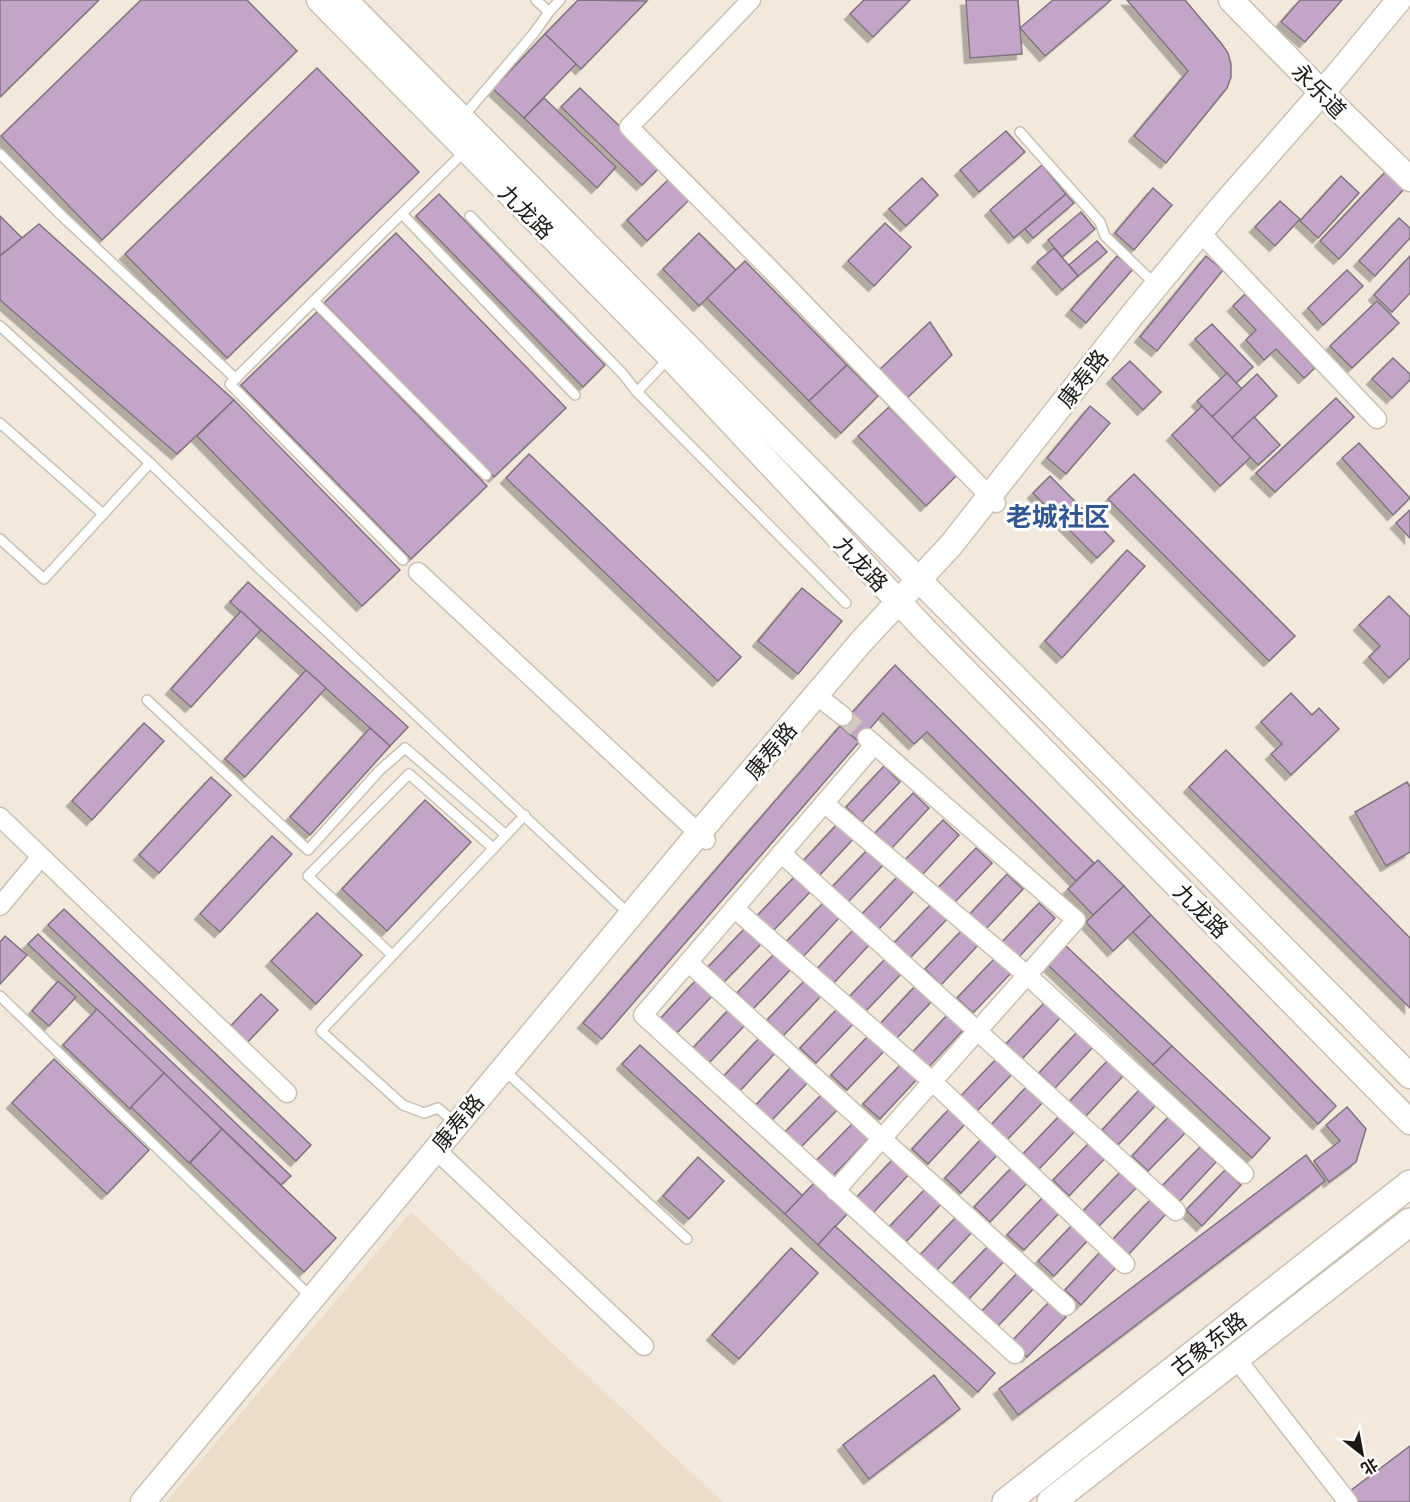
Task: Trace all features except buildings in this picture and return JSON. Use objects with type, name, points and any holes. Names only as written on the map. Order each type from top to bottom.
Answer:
[{"type":"main road","name":"九龙路","points":[[318,0],[670,357],[902,605],[1410,1122]]},
{"type":"main road","name":"九龙路","points":[[345,0],[1410,1076]]},
{"type":"main road","name":"永乐道","points":[[1231,0],[1410,166]]},
{"type":"main road","name":"永乐道","points":[[1247,0],[1410,179]]},
{"type":"main road","name":"康寿路","points":[[1329,92],[1399,0]]},
{"type":"main road","name":"康寿路","points":[[156,1502],[316,1301],[702,836],[902,605],[921,584],[958,551],[993,500],[1160,288],[1410,2]]},
{"type":"main road","name":"古象东路","points":[[1006,1502],[1410,1184]]},
{"type":"main road","name":"古象东路","points":[[1051,1502],[1410,1222]]},
{"type":"main road","name":"康寿路","points":[[143,1502],[316,1301]]},
{"type":"street","points":[[751,0],[629,127],[782,281],[993,500]]},
{"type":"street","points":[[1204,236],[1377,419]]},
{"type":"street","points":[[418,572],[702,836]]},
{"type":"street","points":[[820,698],[843,716]]},
{"type":"street","points":[[835,1191],[1076,920],[870,741],[824,803],[643,1015],[835,1191],[1015,1354]]},
{"type":"street","points":[[824,803],[1027,975],[1244,1174]]},
{"type":"street","points":[[0,818],[287,1093]]},
{"type":"street","points":[[781,853],[1176,1211]]},
{"type":"street","points":[[0,906],[40,858]]},
{"type":"street","points":[[734,908],[933,1082],[1125,1264]]},
{"type":"street","points":[[688,962],[1066,1306]]},
{"type":"street","points":[[439,1152],[644,1346]]},
{"type":"street","points":[[1235,1358],[1347,1502]]},
{"type":"lane","points":[[536,0],[549,12]]},
{"type":"lane","points":[[461,118],[560,0]]},
{"type":"lane","points":[[1020,132],[1100,222],[1106,236],[1160,288]]},
{"type":"lane","points":[[403,560],[230,384],[466,150]]},
{"type":"lane","points":[[0,154],[62,216],[236,379]]},
{"type":"lane","points":[[402,214],[575,395]]},
{"type":"lane","points":[[470,216],[622,373],[637,392],[846,603]]},
{"type":"lane","points":[[314,301],[486,475]]},
{"type":"lane","points":[[0,326],[150,463],[261,570],[634,918]]},
{"type":"lane","points":[[637,392],[670,357]]},
{"type":"lane","points":[[0,423],[103,514]]},
{"type":"lane","points":[[0,539],[44,579],[150,463]]},
{"type":"lane","points":[[147,700],[308,850],[379,771],[405,748],[506,835]]},
{"type":"lane","points":[[392,955],[308,876],[408,774],[493,848]]},
{"type":"lane","points":[[460,1127],[438,1108],[424,1113],[403,1105],[321,1031],[525,815]]},
{"type":"lane","points":[[0,996],[316,1301]]},
{"type":"lane","points":[[506,1072],[687,1239]]},
{"type":"shaded area","points":[[411,1212],[723,1502],[166,1502]]},
{"type":"tunnel","points":[[843,716],[867,738]]},
{"type":"district","name":"老城社区","points":[[1058,515]]}]
